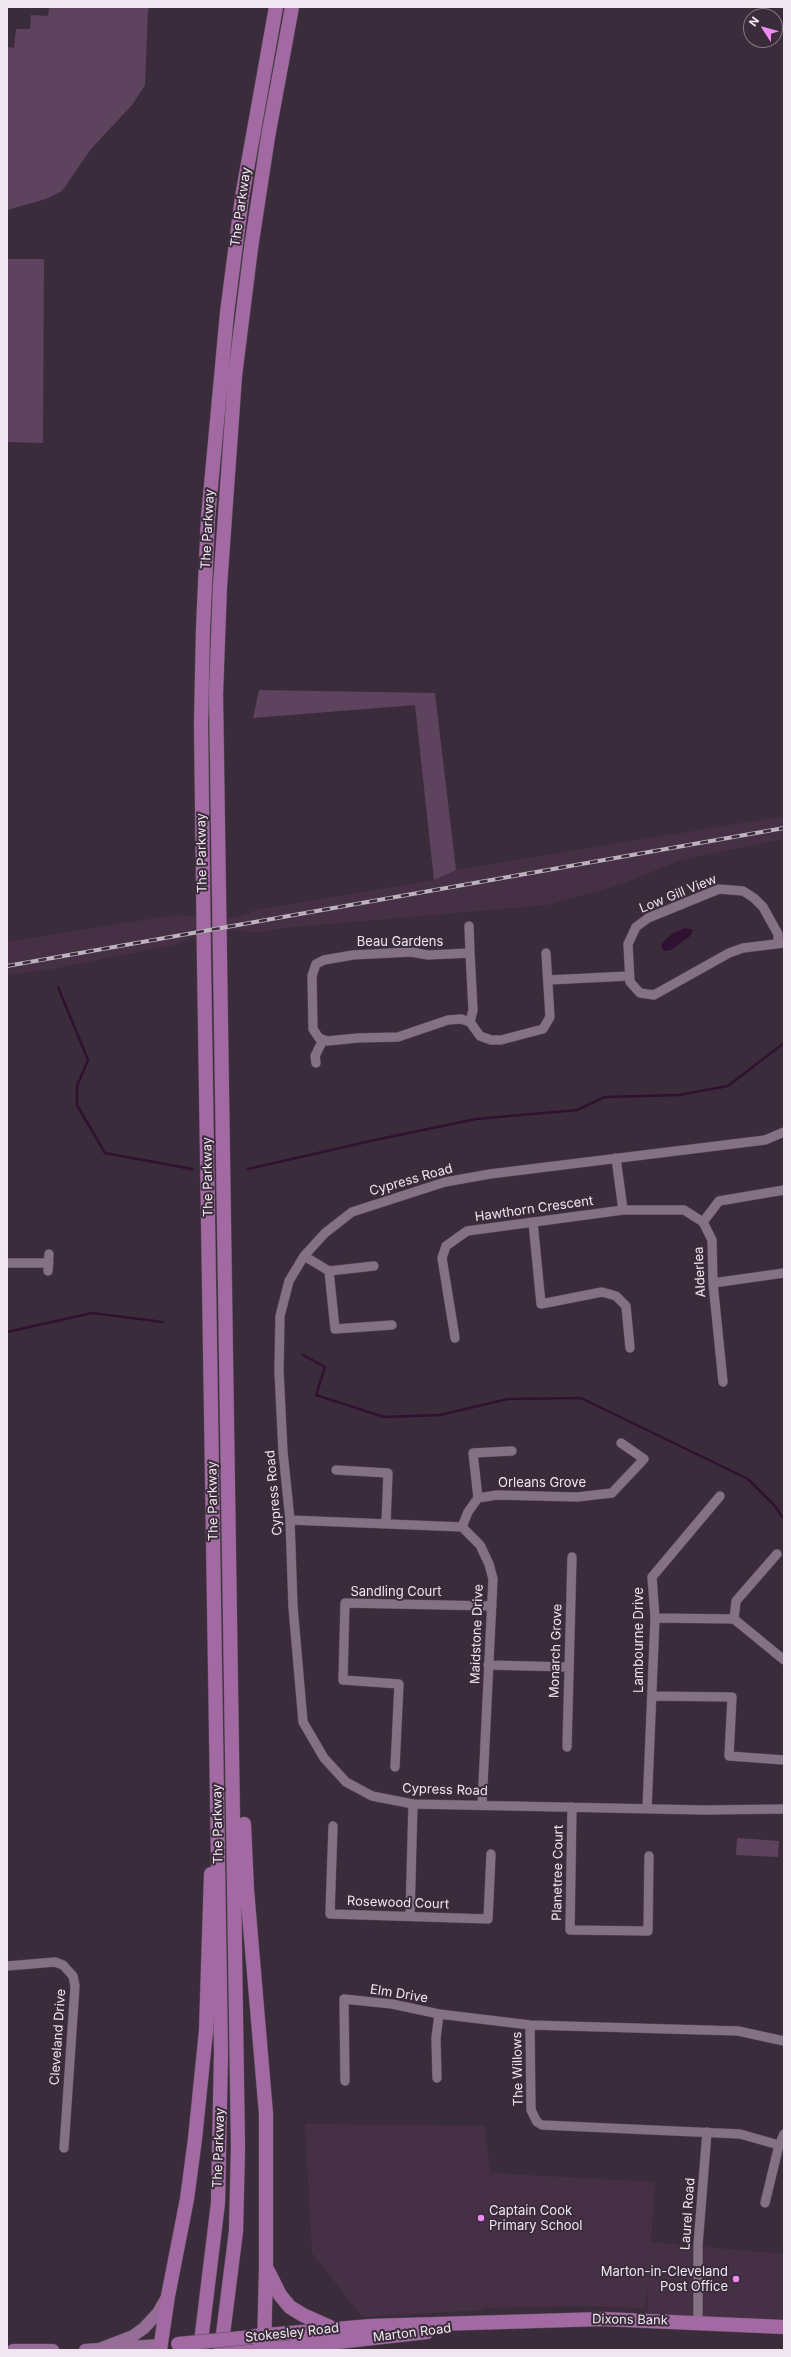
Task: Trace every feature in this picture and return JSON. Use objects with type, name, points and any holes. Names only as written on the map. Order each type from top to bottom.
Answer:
[{"type":"highway","name":"The Parkway","points":[[200,2350],[218,2203],[221,1972],[204,962],[201,724],[203,629],[210,496],[227,313],[244,182],[276,7]]},
{"type":"highway","name":"The Parkway","points":[[221,2350],[236,2231],[238,2148],[216,694],[220,586],[235,376],[251,248],[268,137],[292,7]]},
{"type":"highway","points":[[233,1769],[243,1816],[247,1890],[266,2114],[266,2269],[259,2344]]},
{"type":"highway","points":[[161,2347],[168,2296],[187,2199],[206,2031],[210,1968],[210,1883],[218,1786]]},
{"type":"highway","points":[[266,2269],[280,2295],[290,2307],[303,2316],[332,2328]]},
{"type":"highway","name":"Dixons Bank","points":[[476,2323],[603,2319],[698,2321],[784,2327]]},
{"type":"highway","name":"Marton Road","points":[[259,2344],[348,2341],[371,2332],[447,2330],[476,2323]]},
{"type":"highway","name":"Stokesley Road","points":[[234,2350],[332,2328],[371,2332]]},
{"type":"highway","points":[[330,2350],[348,2341]]},
{"type":"highway","name":"Stokesley Road","points":[[161,2347],[178,2344],[259,2344]]},
{"type":"main road","points":[[99,2349],[133,2336],[144,2328],[158,2313],[168,2296]]},
{"type":"main road","name":"Stokesley Road","points":[[85,2350],[161,2347]]},
{"type":"main road","points":[[13,2350],[53,2350]]},
{"type":"street","name":"Low Gill View","points":[[719,889],[743,891],[754,898],[763,907],[778,934],[781,943],[743,948],[729,953],[654,995],[645,995],[635,990],[630,982],[628,944],[631,935],[642,921],[719,889]]},
{"type":"street","points":[[469,926],[473,1010],[470,1022]]},
{"type":"street","name":"Beau Gardens","points":[[323,1040],[313,1029],[312,976],[314,967],[320,962],[353,954],[410,952],[428,955],[470,953]]},
{"type":"street","points":[[316,1062],[315,1056],[323,1040],[398,1037],[448,1020],[461,1019],[470,1022],[480,1036],[491,1040],[501,1040],[540,1031],[546,1026],[550,1017],[546,953]]},
{"type":"street","points":[[548,980],[629,976]]},
{"type":"street","name":"Cypress Road","points":[[784,1132],[765,1140],[490,1174],[445,1182],[352,1212],[325,1233],[304,1256],[289,1281],[280,1316],[282,1420],[290,1520],[293,1606],[303,1722],[324,1758],[346,1782],[372,1796],[413,1804],[647,1809],[784,1809]]},
{"type":"street","points":[[616,1158],[622,1210],[684,1210],[703,1222],[719,1200],[784,1190]]},
{"type":"street","name":"Hawthorn Crescent","points":[[455,1338],[442,1258],[446,1246],[467,1231],[622,1210]]},
{"type":"street","points":[[533,1222],[541,1304],[602,1292],[616,1296],[626,1306],[630,1348]]},
{"type":"street","name":"Alderlea","points":[[703,1222],[712,1240],[713,1283],[723,1382]]},
{"type":"street","points":[[304,1256],[329,1271],[374,1266]]},
{"type":"street","points":[[7,1263],[49,1263]]},
{"type":"street","points":[[329,1271],[335,1329],[392,1325]]},
{"type":"street","points":[[713,1283],[784,1273]]},
{"type":"street","name":"Orleans Grove","points":[[478,1498],[497,1496],[577,1497],[612,1493],[644,1459],[621,1443]]},
{"type":"street","points":[[290,1520],[462,1527],[468,1512],[478,1498],[473,1453],[512,1450]]},
{"type":"street","points":[[336,1470],[388,1473],[386,1523]]},
{"type":"street","name":"Lambourne Drive","points":[[647,1809],[654,1618],[652,1577],[720,1496]]},
{"type":"street","name":"Maidstone Drive","points":[[462,1527],[480,1546],[489,1564],[493,1579],[482,1805]]},
{"type":"street","points":[[734,1619],[736,1601],[777,1554]]},
{"type":"street","name":"Monarch Grove","points":[[567,1747],[572,1557]]},
{"type":"street","name":"Sandling Court","points":[[395,1766],[399,1684],[343,1680],[345,1603],[492,1606]]},
{"type":"street","points":[[654,1618],[734,1619],[784,1660]]},
{"type":"street","points":[[488,1665],[569,1667]]},
{"type":"street","points":[[652,1696],[732,1697],[729,1756],[784,1760]]},
{"type":"street","points":[[410,1916],[413,1804]]},
{"type":"street","name":"Planetree Court","points":[[572,1807],[570,1930],[648,1931],[649,1856]]},
{"type":"street","name":"Rosewood Court","points":[[333,1826],[330,1914],[488,1919],[491,1854]]},
{"type":"street","name":"Cleveland Drive","points":[[7,1966],[55,1962],[63,1965],[73,1976],[75,1986],[64,2148]]},
{"type":"street","name":"Elm Drive","points":[[345,2081],[344,1999],[392,2004],[438,2014],[530,2025]]},
{"type":"street","points":[[436,2078],[436,2038],[438,2014]]},
{"type":"street","name":"The Willows","points":[[779,2145],[740,2134],[542,2126],[537,2122],[531,2110],[530,2025],[738,2031],[784,2041]]},
{"type":"street","name":"Laurel Road","points":[[698,2321],[698,2245],[707,2132]]},
{"type":"street","points":[[765,2203],[779,2145],[784,2134]]},
{"type":"shaded area","points":[[49,7],[152,7],[148,9],[145,85],[132,105],[91,149],[62,191],[46,199],[7,210],[7,47],[14,48],[16,29],[30,29],[31,15],[48,16]]},
{"type":"shaded area","points":[[7,259],[44,259],[43,443],[7,442]]},
{"type":"shaded area","points":[[259,690],[435,693],[456,870],[434,880],[415,705],[253,718]]},
{"type":"shaded area","points":[[784,816],[784,839],[681,860],[622,884],[548,905],[283,928],[256,933],[235,930],[189,938],[174,945],[52,969],[7,975],[7,942],[174,915],[234,918],[256,910],[434,880],[456,870]]},
{"type":"shaded area","points":[[685,928],[693,930],[690,936],[671,950],[664,951],[661,946],[663,942],[673,933]]},
{"type":"shaded area","points":[[737,1838],[779,1841],[778,1857],[736,1855]]},
{"type":"shaded area","name":"Captain Cook Primary School","points":[[305,2124],[484,2126],[491,2173],[655,2182],[651,2242],[784,2254],[784,2328],[647,2322],[648,2285],[645,2308],[581,2306],[482,2308],[482,2310],[362,2317],[312,2253]]},
{"type":"waterway","points":[[58,987],[88,1060],[77,1086],[77,1105],[105,1153],[192,1169]]},
{"type":"waterway","points":[[248,1169],[476,1119],[577,1110],[605,1097],[679,1095],[728,1086],[784,1043]]},
{"type":"waterway","points":[[7,1332],[92,1313],[163,1322]]},
{"type":"waterway","points":[[303,1355],[325,1367],[316,1395],[384,1417],[440,1415],[508,1399],[581,1398],[748,1479],[774,1505],[784,1519]]},
{"type":"railway","points":[[7,966],[784,828]]},
{"type":"place","name":"Captain Cook Primary School","points":[[481,2218]]},
{"type":"place","name":"Marton-in-Cleveland Post Office","points":[[736,2279]]}]
